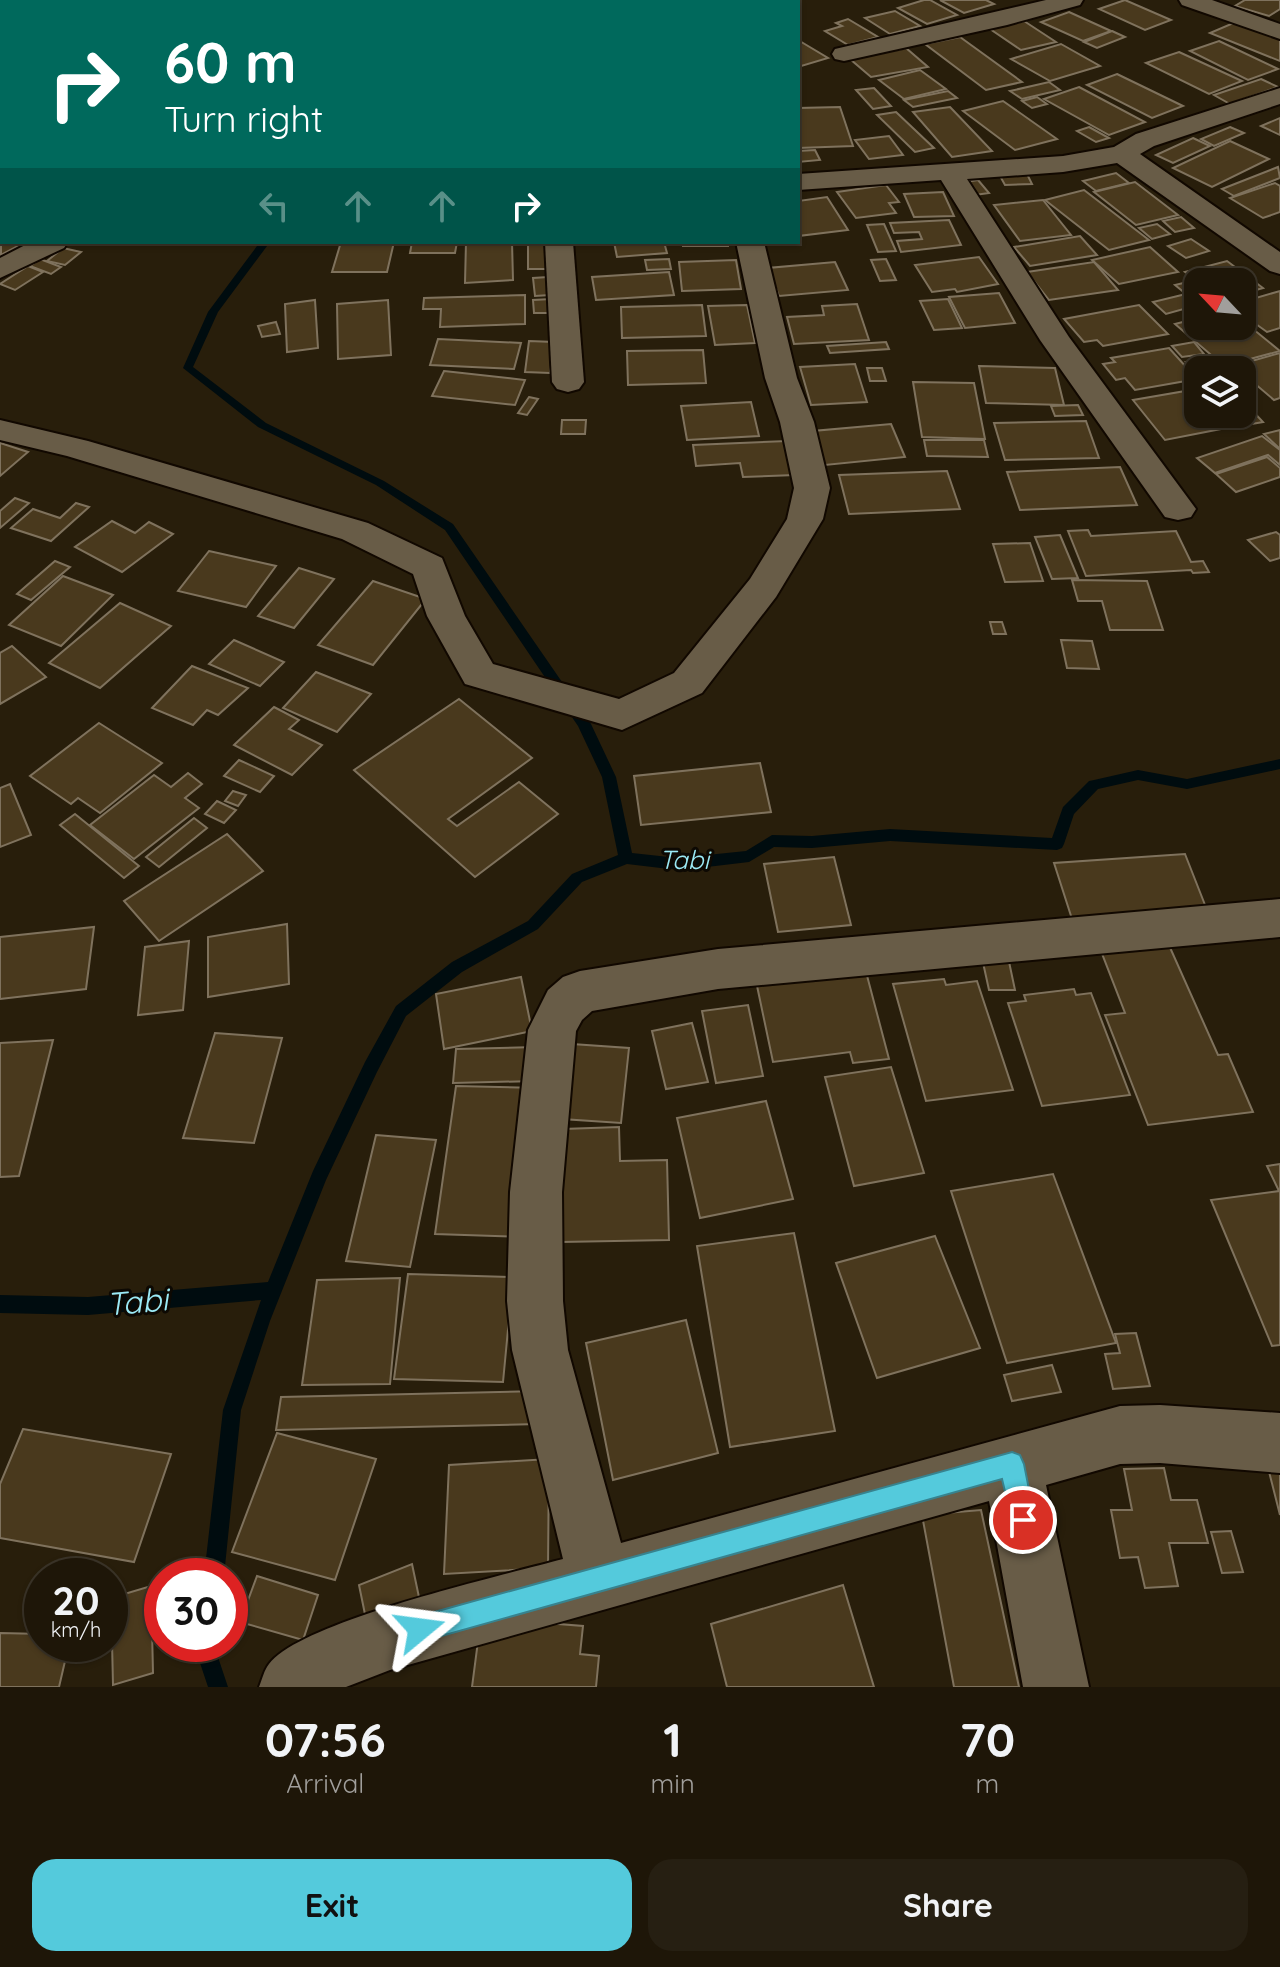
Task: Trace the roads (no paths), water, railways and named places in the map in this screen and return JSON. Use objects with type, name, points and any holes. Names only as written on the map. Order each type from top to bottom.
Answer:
[{"type":"street","points":[[844,54],[1007,18],[1072,0]]},
{"type":"street","points":[[1190,0],[1280,32]]},
{"type":"street","points":[[800,182],[1063,164],[1122,154],[1145,140],[1280,96]]},
{"type":"street","points":[[1122,154],[1280,265]]},
{"type":"street","points":[[948,170],[1056,340],[1178,509]]},
{"type":"street","points":[[0,269],[50,244]]},
{"type":"street","points":[[559,244],[568,382]]},
{"type":"street","points":[[0,430],[76,448],[355,531],[429,567],[446,616],[479,674],[622,715],[688,683],[763,588],[805,519],[812,488],[797,422],[781,378],[750,244]]},
{"type":"street","points":[[599,1578],[540,1350],[535,1301],[536,1192],[552,1030],[565,1005],[580,992],[718,969],[1280,918]]},
{"type":"street","points":[[292,1687],[320,1665],[390,1638],[1120,1435],[1160,1434],[1280,1443]]},
{"type":"street","points":[[1012,1464],[1056,1687]]},
{"type":"waterway","points":[[264,244],[213,312],[188,368],[262,425],[380,483],[449,527],[584,724],[609,777],[626,858]]},
{"type":"waterway","name":"Tabi","points":[[626,858],[669,863],[707,861],[749,856],[772,841],[812,842],[890,835],[1057,844],[1068,811],[1094,785],[1138,775],[1187,784],[1280,764]]},
{"type":"waterway","name":"Tabi","points":[[216,1558],[232,1410],[261,1321],[319,1177],[401,1011],[457,967],[533,925],[577,878],[626,858]]},
{"type":"waterway","name":"Tabi","points":[[0,1304],[88,1306],[273,1290]]},
{"type":"waterway","points":[[210,1662],[218,1687]]}]
